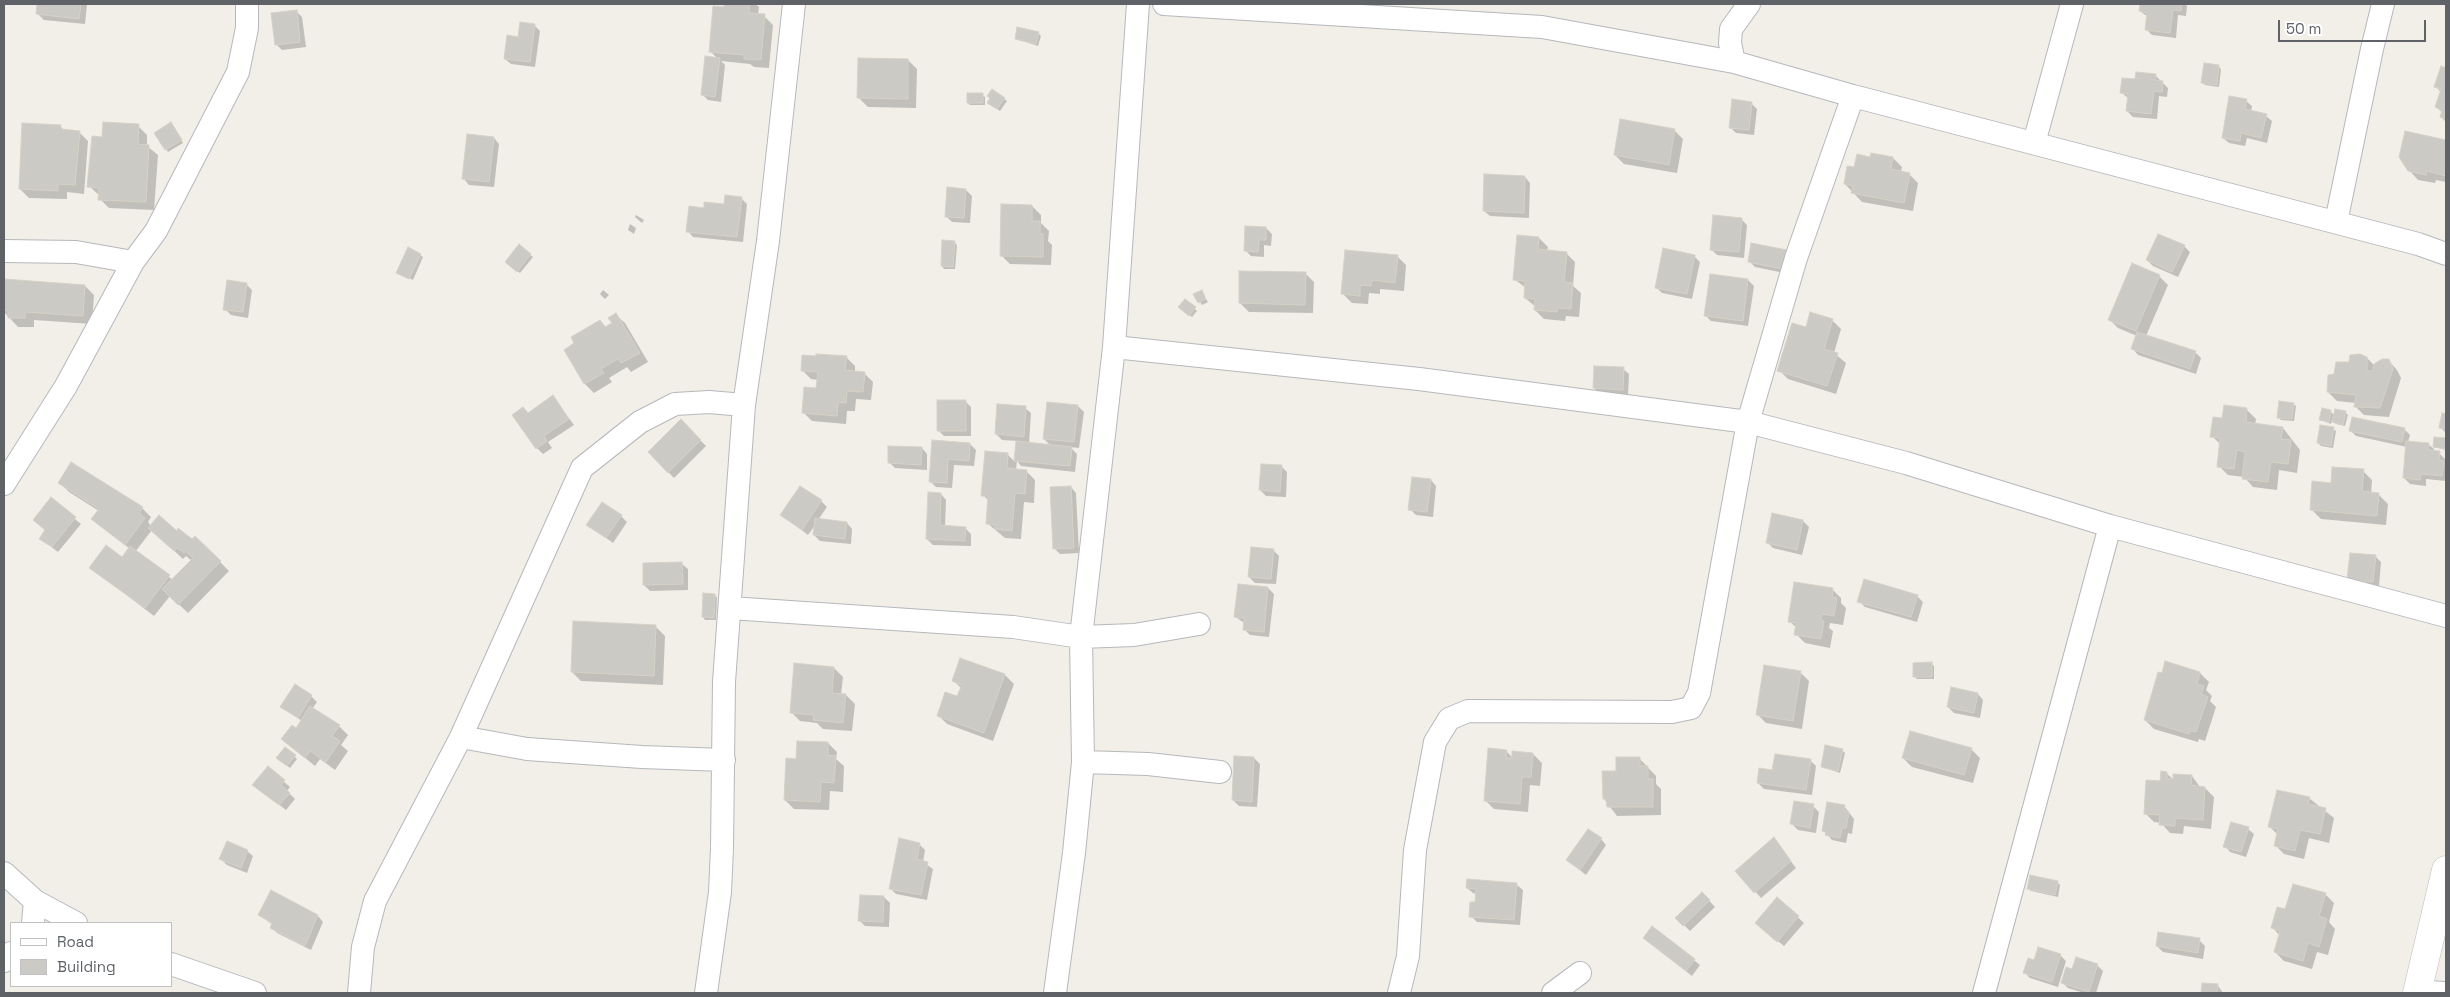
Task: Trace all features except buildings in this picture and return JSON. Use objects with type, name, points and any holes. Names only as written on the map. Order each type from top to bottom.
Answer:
[{"type":"street","points":[[7,472],[66,386],[133,262],[156,231],[238,72],[247,28],[247,4]]},
{"type":"street","points":[[706,993],[720,892],[724,682],[744,405],[768,241],[794,4]]},
{"type":"street","points":[[1055,993],[1074,853],[1083,762],[1081,637],[1114,347],[1138,4]]},
{"type":"street","points":[[1164,4],[1343,9],[1542,27],[1734,62],[1853,96],[2336,222],[2446,254]]},
{"type":"street","points":[[1734,62],[1730,43],[1731,29],[1749,4]]},
{"type":"street","points":[[2034,143],[2072,4]]},
{"type":"street","points":[[2336,222],[2372,49],[2384,4]]},
{"type":"street","points":[[1399,993],[1408,956],[1416,850],[1435,742],[1449,719],[1468,711],[1672,712],[1691,708],[1699,693],[1748,422],[1796,258],[1853,96]]},
{"type":"street","points":[[4,251],[76,252],[133,262]]},
{"type":"street","points":[[1114,347],[1419,379],[1748,422],[1906,463],[2110,526],[2446,616]]},
{"type":"street","points":[[359,993],[362,947],[375,901],[461,737],[582,468],[640,422],[675,404],[709,402],[744,405]]},
{"type":"street","points":[[1984,993],[2110,526]]},
{"type":"street","points":[[730,608],[1012,627],[1081,637],[1134,635],[1199,624]]},
{"type":"street","points":[[461,737],[527,749],[642,758],[724,760]]},
{"type":"street","points":[[1083,762],[1148,764],[1220,772]]},
{"type":"street","points":[[2426,992],[2446,870]]},
{"type":"street","points":[[4,873],[35,901],[74,922]]},
{"type":"street","points":[[33,922],[35,901]]},
{"type":"street","points":[[172,964],[255,993]]},
{"type":"street","points":[[1553,993],[1580,973]]}]
